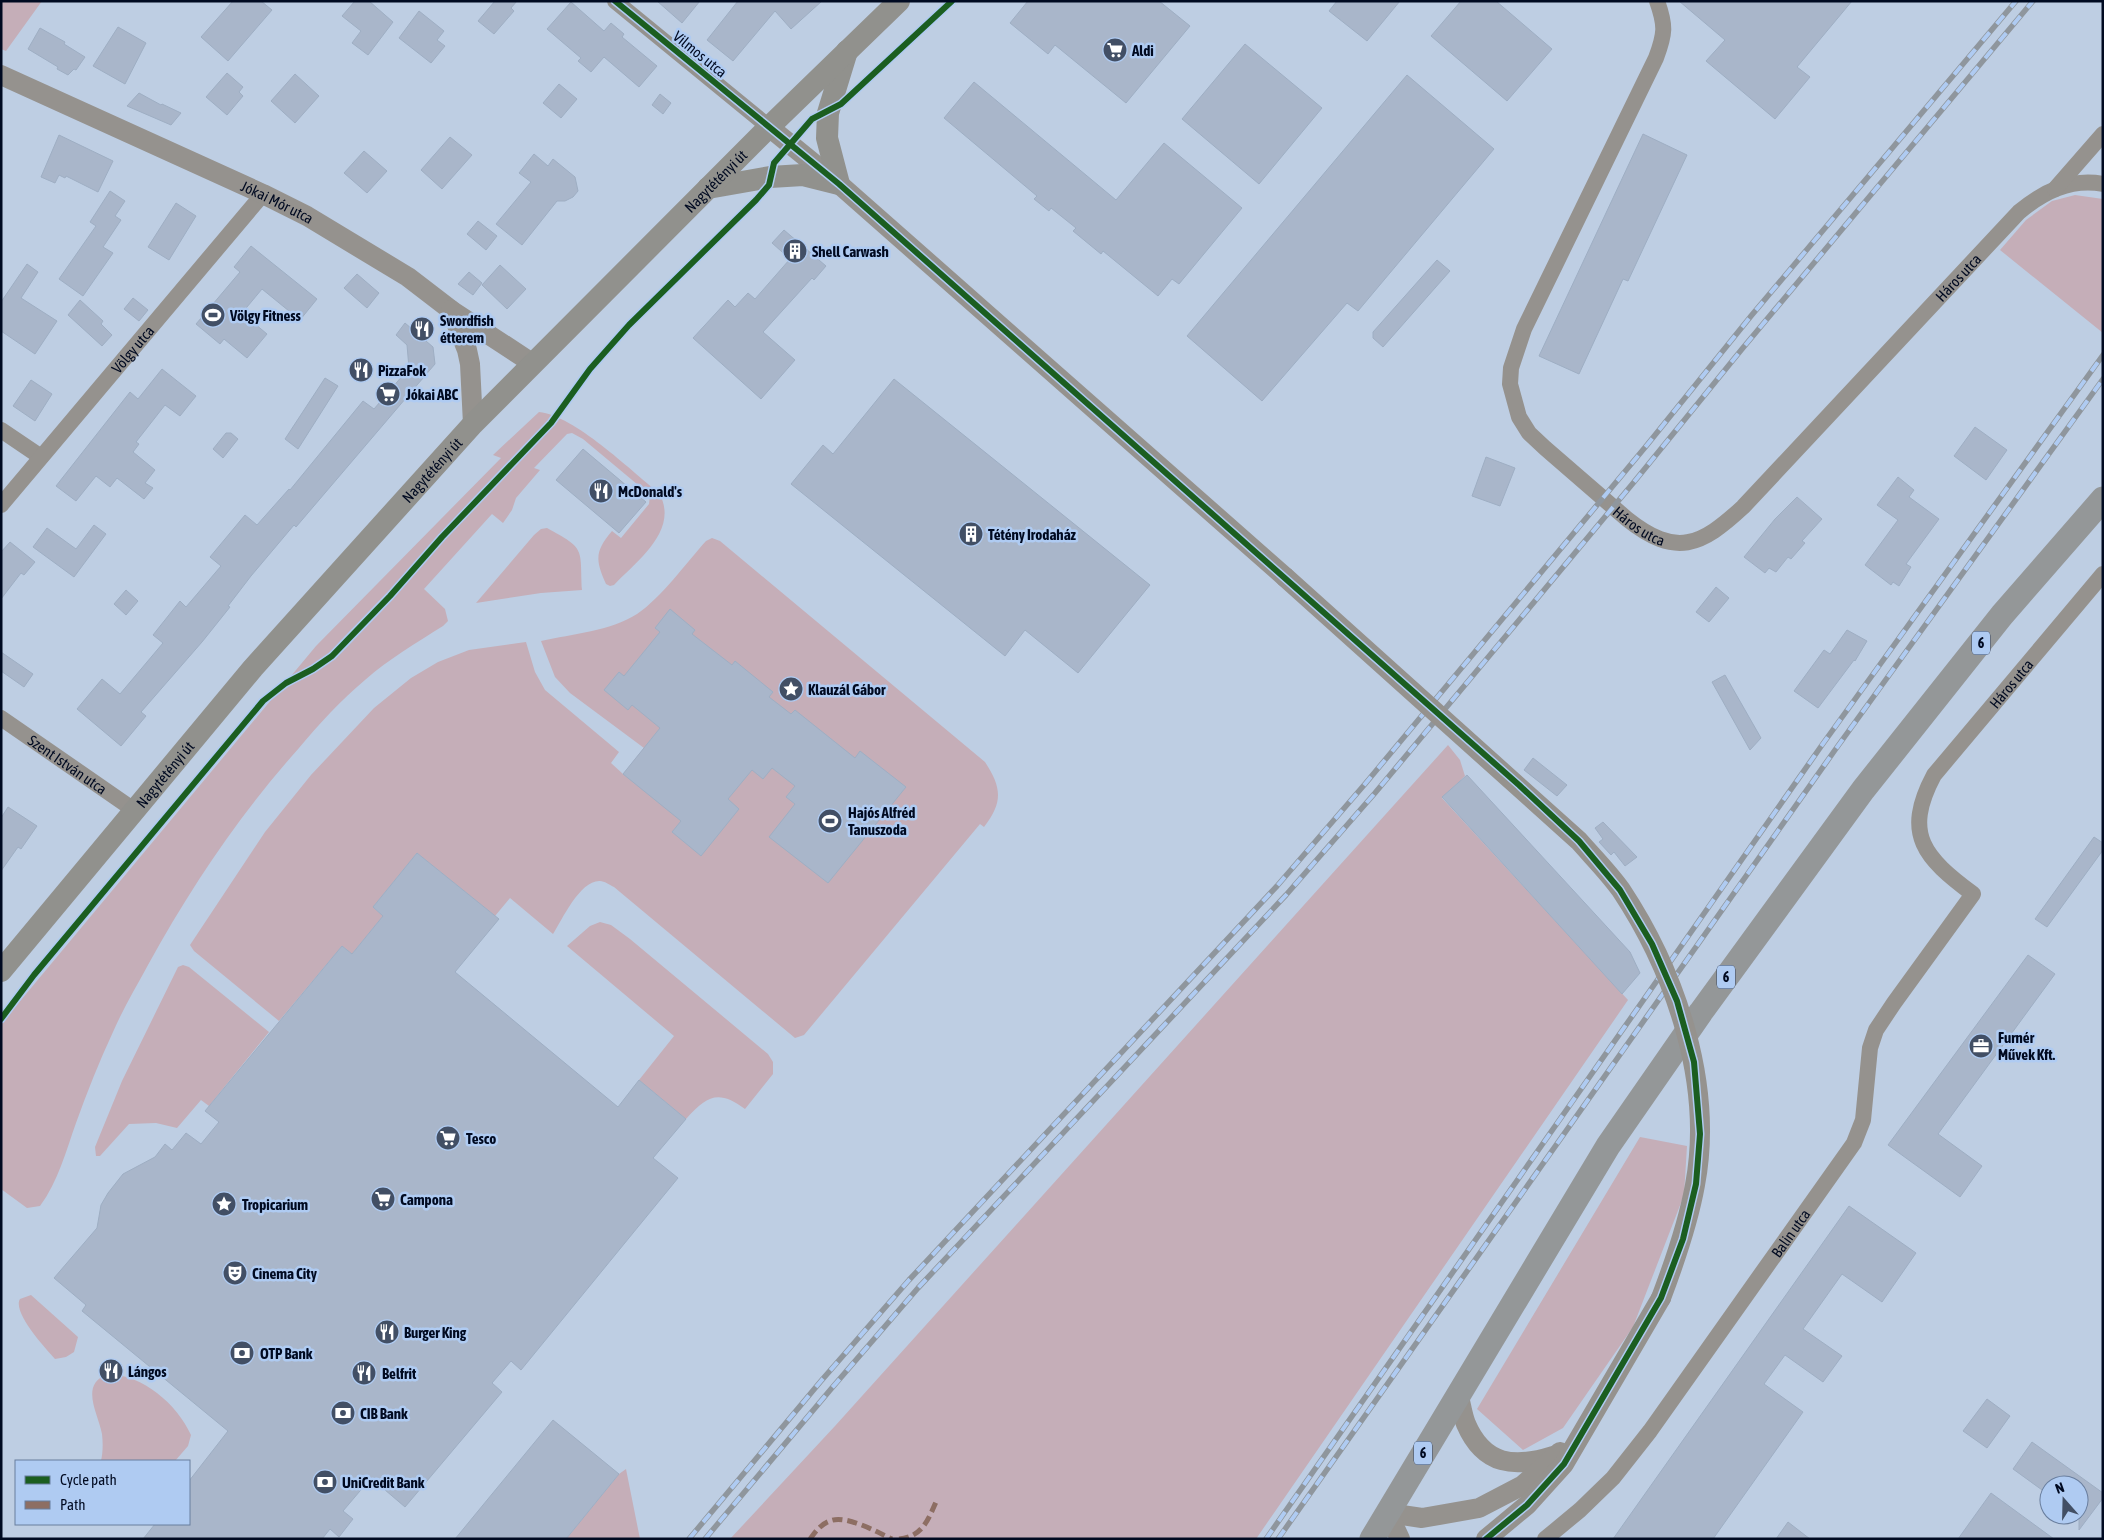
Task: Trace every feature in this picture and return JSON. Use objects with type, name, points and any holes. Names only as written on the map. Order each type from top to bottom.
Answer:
[{"type":"main road","name":"Nagytétényi út","points":[[1,971],[254,668],[472,424],[769,127],[899,1]]},
{"type":"main road","points":[[708,188],[770,177],[803,175],[839,184],[827,138],[828,113],[848,49]]},
{"type":"main road","name":"6","points":[[1372,1539],[1608,1146],[1701,1012],[1863,790],[2002,615],[2103,499]]},
{"type":"street","name":"Vilmos utca","points":[[615,1],[769,127]]},
{"type":"street","name":"Háros utca","points":[[1657,1],[1664,20],[1662,44],[1524,329],[1511,368],[1510,384],[1519,417],[1530,433],[1608,503],[1650,535],[1670,542],[1695,541],[1711,534],[1727,522],[1774,475],[2018,212],[2034,200],[2055,189],[2070,184],[2103,184]]},
{"type":"street","name":"Jókai Mór utca","points":[[1,75],[263,194],[349,240],[408,277],[451,310],[532,363]]},
{"type":"street","points":[[769,127],[839,184],[1285,577],[1579,840],[1620,890],[1652,944],[1677,1001],[1694,1062],[1700,1134],[1696,1184],[1683,1239],[1661,1298],[1564,1464],[1527,1505],[1486,1539]]},
{"type":"street","points":[[2055,189],[2103,134]]},
{"type":"street","name":"Völgy utca","points":[[1,506],[263,194]]},
{"type":"street","points":[[451,310],[468,357],[472,424]]},
{"type":"street","points":[[1,430],[41,457]]},
{"type":"street","name":"Háros utca","points":[[1973,894],[1944,872],[1928,853],[1922,838],[1918,817],[1924,794],[1934,775],[2103,574]]},
{"type":"street","name":"Szent István utca","points":[[1,718],[134,810]]},
{"type":"street","name":"Balin utca","points":[[1545,1539],[1580,1510],[1613,1478],[1632,1454],[1854,1143],[1863,1120],[1870,1048],[1876,1030],[1894,1002],[1973,894]]},
{"type":"street","points":[[1458,1393],[1466,1424],[1480,1446],[1495,1458],[1510,1463],[1532,1463],[1558,1455]]},
{"type":"street","points":[[1388,1513],[1422,1518],[1479,1508],[1523,1485],[1558,1455],[1593,1414]]},
{"type":"street","points":[[1388,1513],[1400,1539]]},
{"type":"shaded area","points":[[1,1],[42,1],[6,51],[1,49]]},
{"type":"shaded area","points":[[2075,195],[2103,199],[2103,333],[2000,250],[2026,220],[2052,201]]},
{"type":"shaded area","points":[[539,412],[569,423],[585,433],[659,493],[664,507],[664,520],[653,544],[614,585],[606,584],[598,556],[602,544],[612,531],[621,538],[649,504],[650,495],[583,439],[572,433],[567,434],[534,468],[540,470],[516,498],[512,510],[503,523],[492,514],[424,589],[445,609],[448,621],[384,665],[339,704],[277,773],[199,879],[164,936],[121,1015],[93,1077],[52,1187],[40,1206],[27,1208],[1,1189],[1,1024],[316,646],[501,458],[493,455]]},
{"type":"shaded area","points":[[547,528],[569,541],[578,551],[582,590],[541,593],[476,603],[534,535],[541,529]]},
{"type":"shaded area","points":[[712,538],[720,541],[985,762],[991,771],[997,787],[998,795],[995,810],[984,827],[980,824],[804,1035],[795,1038],[614,887],[605,882],[593,882],[585,887],[572,902],[553,934],[510,898],[495,916],[417,853],[373,907],[383,916],[352,954],[342,946],[279,1021],[194,951],[190,945],[265,832],[311,775],[374,708],[411,678],[438,662],[469,650],[526,642],[535,672],[545,690],[619,752],[611,763],[623,774],[644,748],[570,693],[555,677],[541,641],[603,628],[637,614],[655,599],[706,541]]},
{"type":"shaded area","points":[[1448,745],[1460,760],[1465,776],[1442,798],[1628,1000],[1256,1539],[730,1539],[835,1426]]},
{"type":"shaded area","points":[[600,922],[611,925],[630,939],[768,1054],[773,1062],[773,1074],[745,1109],[727,1099],[713,1098],[700,1105],[686,1119],[639,1080],[674,1036],[567,946],[590,926]]},
{"type":"shaded area","points":[[183,965],[189,967],[269,1032],[209,1106],[201,1100],[177,1128],[156,1123],[129,1124],[100,1156],[96,1156],[95,1147],[122,1081],[178,967]]},
{"type":"shaded area","points":[[1640,1137],[1687,1146],[1684,1195],[1633,1327],[1563,1428],[1523,1450],[1477,1409]]},
{"type":"shaded area","points":[[31,1295],[78,1337],[74,1352],[66,1357],[55,1359],[37,1339],[25,1321],[19,1305],[20,1299]]},
{"type":"shaded area","points":[[108,1374],[134,1380],[157,1393],[168,1402],[191,1435],[188,1446],[176,1460],[101,1460],[102,1434],[94,1408],[92,1392],[94,1385],[99,1379]]},
{"type":"shaded area","points":[[626,1469],[640,1539],[566,1539],[619,1474]]},
{"type":"building","points":[[233,1],[261,1],[272,10],[228,61],[201,37]]},
{"type":"building","points":[[355,1],[369,1],[393,22],[368,55],[352,43],[361,31],[342,16]]},
{"type":"building","points":[[495,1],[517,1],[511,8],[514,11],[494,34],[478,21]]},
{"type":"building","points":[[657,1],[700,1],[682,23]]},
{"type":"building","points":[[738,1],[822,1],[791,29],[775,11],[733,61],[707,40]]},
{"type":"building","name":"Aldi","points":[[1028,1],[1159,1],[1190,26],[1126,103],[1055,45],[1048,54],[1010,23]]},
{"type":"building","points":[[1337,1],[1400,1],[1367,41],[1329,11]]},
{"type":"building","points":[[1461,1],[1496,1],[1552,49],[1507,101],[1431,36]]},
{"type":"building","points":[[1679,1],[1852,1],[1797,67],[1810,77],[1775,119],[1706,61],[1725,40]]},
{"type":"building","points":[[571,2],[604,31],[611,23],[624,34],[622,37],[657,66],[639,87],[604,57],[591,72],[578,61],[581,58],[547,29]]},
{"type":"building","points":[[419,11],[444,31],[437,40],[445,46],[431,63],[399,38]]},
{"type":"building","points":[[118,27],[146,43],[125,84],[93,66]]},
{"type":"building","points":[[40,28],[65,42],[64,44],[85,57],[76,70],[74,69],[68,75],[28,49]]},
{"type":"building","points":[[1245,44],[1322,108],[1259,184],[1182,119]]},
{"type":"building","points":[[227,73],[243,87],[239,92],[243,96],[227,115],[206,97]]},
{"type":"building","points":[[295,74],[319,96],[295,123],[271,101]]},
{"type":"building","points":[[1407,75],[1494,149],[1358,311],[1347,303],[1262,401],[1187,336]]},
{"type":"building","points":[[974,82],[1116,200],[1164,143],[1242,208],[1179,284],[1172,279],[1158,296],[1103,251],[1101,254],[1073,231],[1076,228],[1051,208],[1049,211],[1034,199],[1037,196],[944,118]]},
{"type":"building","points":[[559,84],[577,99],[561,118],[543,103]]},
{"type":"building","points":[[139,93],[181,113],[171,125],[127,106]]},
{"type":"building","points":[[660,94],[671,103],[663,114],[652,105]]},
{"type":"building","points":[[1643,134],[1687,155],[1628,281],[1623,279],[1579,374],[1539,356]]},
{"type":"building","points":[[59,135],[113,161],[98,192],[66,176],[65,178],[59,175],[55,183],[41,177]]},
{"type":"building","points":[[450,137],[472,155],[442,189],[421,170]]},
{"type":"building","points":[[364,151],[387,171],[367,193],[344,173]]},
{"type":"building","points":[[534,154],[548,166],[553,159],[575,177],[578,191],[573,197],[565,201],[557,201],[522,245],[496,224],[531,182],[519,173]]},
{"type":"building","points":[[110,191],[125,201],[115,216],[121,220],[103,247],[113,253],[83,296],[59,279],[96,226],[90,222]]},
{"type":"building","points":[[176,203],[196,216],[169,260],[148,247]]},
{"type":"building","points":[[478,221],[497,236],[486,250],[467,234]]},
{"type":"building","points":[[784,230],[826,266],[814,280],[812,278],[763,332],[795,360],[761,399],[693,338],[728,300],[735,307],[748,293],[755,299],[790,259],[772,243]]},
{"type":"building","points":[[251,246],[317,299],[300,320],[262,289],[242,313],[267,334],[247,358],[224,339],[220,344],[196,324],[240,272],[234,267]]},
{"type":"building","points":[[1437,260],[1450,271],[1383,347],[1373,338],[1373,332]]},
{"type":"building","points":[[27,264],[38,272],[21,298],[57,321],[35,354],[1,331],[1,302]]},
{"type":"building","points":[[500,265],[526,289],[507,309],[482,285]]},
{"type":"building","points":[[469,272],[482,283],[473,295],[458,284]]},
{"type":"building","points":[[357,274],[379,293],[367,308],[344,288]]},
{"type":"building","points":[[133,298],[148,310],[139,321],[124,309]]},
{"type":"building","points":[[80,300],[103,321],[101,324],[112,335],[102,346],[68,315]]},
{"type":"building","points":[[405,323],[433,347],[435,364],[296,527],[294,525],[251,576],[228,606],[230,607],[202,642],[141,712],[146,716],[121,746],[77,709],[102,679],[120,694],[163,643],[153,635],[180,601],[186,607],[221,566],[210,557],[245,515],[257,525],[290,490],[363,401],[374,409],[409,368],[407,345],[396,335]]},
{"type":"building","points":[[162,369],[196,396],[180,416],[165,405],[136,442],[139,444],[133,452],[155,470],[145,483],[153,488],[144,499],[117,478],[110,487],[96,476],[76,501],[56,486],[130,392],[138,399]]},
{"type":"building","points":[[325,378],[338,386],[298,449],[285,439]]},
{"type":"building","name":"Tétény Irodaház","points":[[894,379],[1150,585],[1078,673],[1025,630],[1005,656],[791,484],[823,445],[833,454]]},
{"type":"building","points":[[31,380],[52,394],[35,421],[13,406]]},
{"type":"building","points":[[1975,427],[2007,450],[1986,480],[1954,456]]},
{"type":"building","points":[[226,433],[231,433],[238,439],[223,458],[213,449]]},
{"type":"building","name":"McDonald's","points":[[583,449],[646,502],[619,533],[556,480]]},
{"type":"building","points":[[1486,457],[1515,468],[1500,506],[1472,496]]},
{"type":"building","points":[[1898,477],[1914,490],[1909,497],[1939,519],[1906,564],[1911,567],[1899,586],[1893,582],[1891,585],[1865,565],[1898,520],[1877,505]]},
{"type":"building","points":[[1797,497],[1822,519],[1802,541],[1805,543],[1791,559],[1788,557],[1776,572],[1769,568],[1765,573],[1744,557],[1775,519]]},
{"type":"building","points":[[94,525],[106,534],[74,577],[33,547],[47,528],[76,549]]},
{"type":"building","points":[[10,542],[35,562],[24,575],[21,573],[1,599],[1,552]]},
{"type":"building","points":[[1716,587],[1729,598],[1709,622],[1696,612]]},
{"type":"building","points":[[126,590],[138,601],[126,615],[114,604]]},
{"type":"building","points":[[670,609],[695,630],[692,634],[732,665],[735,661],[773,692],[769,697],[791,714],[795,710],[855,758],[860,751],[906,787],[828,883],[769,837],[795,804],[786,797],[795,786],[772,768],[763,779],[752,770],[728,799],[739,809],[701,856],[672,832],[681,821],[623,774],[660,728],[632,705],[628,710],[604,690],[619,672],[624,676],[660,632],[655,628]]},
{"type":"building","points":[[1847,630],[1867,641],[1855,661],[1818,708],[1794,691],[1824,650],[1830,654]]},
{"type":"building","points":[[1,652],[33,674],[24,687],[1,671]]},
{"type":"building","points":[[1725,675],[1761,738],[1750,750],[1712,682]]},
{"type":"building","points":[[1533,758],[1567,785],[1557,796],[1524,770]]},
{"type":"building","points":[[1467,775],[1630,952],[1640,973],[1622,994],[1442,797]]},
{"type":"building","points":[[8,807],[37,826],[21,849],[18,847],[1,871],[1,818]]},
{"type":"building","points":[[1603,822],[1637,857],[1625,866],[1614,852],[1611,855],[1599,842],[1603,839],[1595,828]]},
{"type":"building","points":[[2094,837],[2103,843],[2103,850],[2047,927],[2035,919]]},
{"type":"building","name":"Campona","points":[[417,853],[499,919],[455,972],[618,1107],[639,1080],[686,1119],[653,1158],[678,1178],[521,1370],[511,1361],[492,1383],[502,1392],[405,1507],[371,1478],[343,1511],[353,1519],[339,1537],[330,1529],[322,1539],[143,1539],[154,1525],[190,1525],[190,1480],[228,1431],[82,1311],[86,1305],[54,1278],[97,1228],[101,1205],[123,1174],[155,1157],[165,1144],[172,1150],[186,1133],[201,1144],[219,1122],[205,1111],[342,946],[352,954],[383,916],[373,907]]},
{"type":"building","name":"Furnér Művek Kft.","points":[[2028,955],[2055,974],[1938,1134],[1982,1166],[1960,1197],[1888,1145]]},
{"type":"building","points":[[1849,1206],[1916,1253],[1882,1302],[1842,1274],[1803,1329],[1842,1356],[1823,1382],[1785,1355],[1764,1384],[1803,1412],[1713,1539],[1613,1539]]},
{"type":"building","points":[[1987,1399],[2010,1416],[1987,1448],[1963,1431]]},
{"type":"building","points":[[553,1420],[619,1474],[566,1539],[455,1539]]},
{"type":"building","points":[[2032,1442],[2078,1475],[2039,1475],[2039,1488],[2013,1469]]},
{"type":"building","points":[[2089,1483],[2103,1493],[2103,1498],[2089,1517]]},
{"type":"building","points":[[1991,1493],[2054,1539],[1958,1539]]},
{"type":"building","points":[[1788,1522],[1810,1539],[1776,1539]]},
{"type":"railway","points":[[689,1539],[821,1381],[909,1280],[1277,886],[1365,784],[1647,445],[1751,316],[2016,1]]},
{"type":"railway","points":[[705,1539],[918,1288],[1286,895],[1375,793],[2033,1]]},
{"type":"railway","points":[[1266,1539],[1822,745],[2103,355]]},
{"type":"railway","points":[[1278,1539],[1835,750],[2103,379]]},
{"type":"marked path","points":[[899,1539],[907,1538],[919,1531],[927,1521],[936,1502]]},
{"type":"marked path","points":[[810,1539],[824,1524],[836,1519],[861,1525],[892,1539]]},
{"type":"cycle path","points":[[615,1],[839,184],[1519,785],[1579,841],[1620,890],[1652,944],[1677,1001],[1694,1062],[1700,1134],[1696,1184],[1683,1239],[1661,1298],[1564,1464],[1527,1505],[1486,1539]]},
{"type":"cycle path","points":[[1,1019],[34,975],[263,701],[286,683],[313,669],[332,656],[551,423],[590,369],[629,325],[756,200],[769,185],[774,163],[812,119],[841,104],[952,1]]},
{"type":"place","name":"Aldi","points":[[1115,50]]},
{"type":"place","name":"Shell Carwash","points":[[795,251]]},
{"type":"place","name":"Völgy Fitness","points":[[213,315]]},
{"type":"place","name":"Swordfish étterem","points":[[422,329]]},
{"type":"place","name":"PizzaFok","points":[[361,370]]},
{"type":"place","name":"Jókai ABC","points":[[388,394]]},
{"type":"place","name":"McDonald's","points":[[601,491]]},
{"type":"place","name":"Tétény Irodaház","points":[[971,534]]},
{"type":"place","name":"Klauzál Gábor","points":[[791,689]]},
{"type":"place","name":"Hajós Alfréd Tanuszoda","points":[[830,821]]},
{"type":"place","name":"Furnér Művek Kft.","points":[[1981,1046]]},
{"type":"place","name":"Tesco","points":[[448,1138]]},
{"type":"place","name":"Campona","points":[[383,1199]]},
{"type":"place","name":"Tropicarium","points":[[224,1204]]},
{"type":"place","name":"Cinema City","points":[[235,1273]]},
{"type":"place","name":"Burger King","points":[[387,1332]]},
{"type":"place","name":"OTP Bank","points":[[242,1353]]},
{"type":"place","name":"Lángos","points":[[111,1371]]},
{"type":"place","name":"Belfrit","points":[[364,1373]]},
{"type":"place","name":"CIB Bank","points":[[343,1413]]},
{"type":"place","name":"UniCredit Bank","points":[[325,1482]]}]
